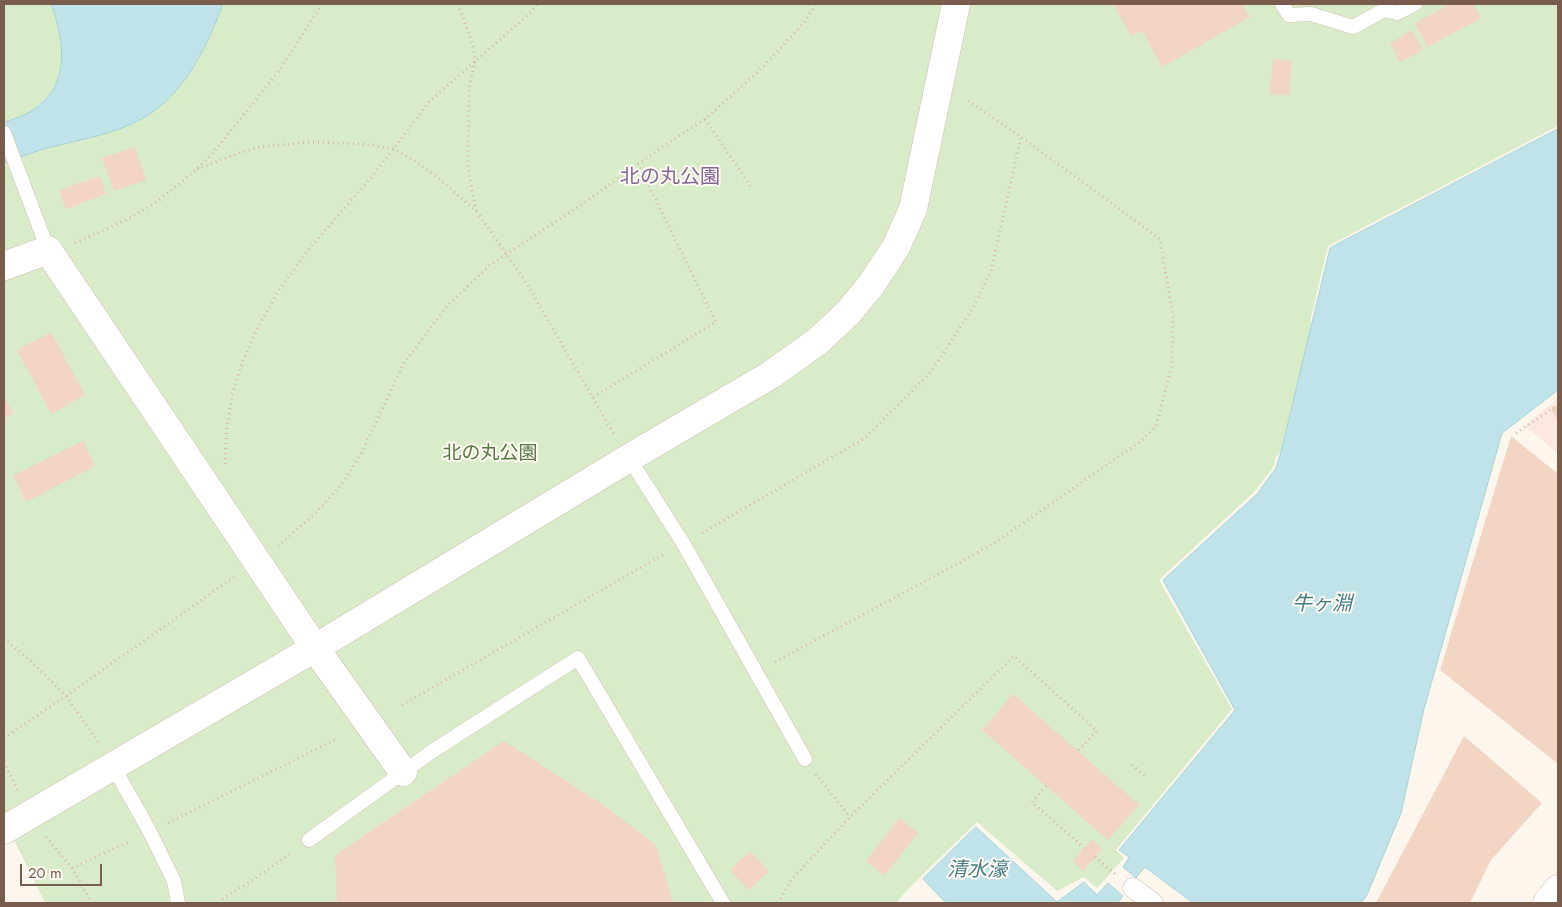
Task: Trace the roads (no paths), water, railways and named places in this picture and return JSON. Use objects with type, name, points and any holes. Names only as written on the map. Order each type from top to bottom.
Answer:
[{"type":"street","points":[[4,830],[315,648],[772,374],[818,341],[848,313],[871,285],[896,247],[913,209],[956,4]]},
{"type":"street","points":[[4,266],[48,250],[315,648],[402,772]]},
{"type":"street","points":[[1133,888],[1153,903]]},
{"type":"street","points":[[1547,903],[1558,889]]},
{"type":"lane","points":[[1282,4],[1288,15],[1311,14],[1353,27],[1384,10],[1397,13],[1415,4]]},
{"type":"lane","points":[[4,133],[48,250]]},
{"type":"lane","points":[[629,458],[683,544],[805,759]]},
{"type":"lane","points":[[309,840],[402,772],[578,658],[723,903]]},
{"type":"lane","points":[[113,766],[174,880],[178,903]]},
{"type":"water","points":[[51,4],[223,4],[210,36],[193,68],[172,96],[159,107],[145,117],[120,129],[40,150],[4,163],[4,123],[36,108],[47,98],[55,86],[60,73],[62,60],[61,46],[56,17]]},
{"type":"water","name":"牛ヶ淵","points":[[1558,129],[1558,390],[1502,433],[1424,709],[1401,813],[1367,895],[1361,903],[1193,903],[1145,867],[1136,878],[1123,867],[1129,857],[1119,850],[1235,710],[1163,580],[1257,494],[1276,468],[1330,248]]},
{"type":"water","name":"清水濠","points":[[976,827],[1057,902],[1084,882],[1097,895],[1108,883],[1123,896],[1117,903],[946,903],[923,879]]},
{"type":"district","name":"北の丸公園","points":[[670,178]]}]
